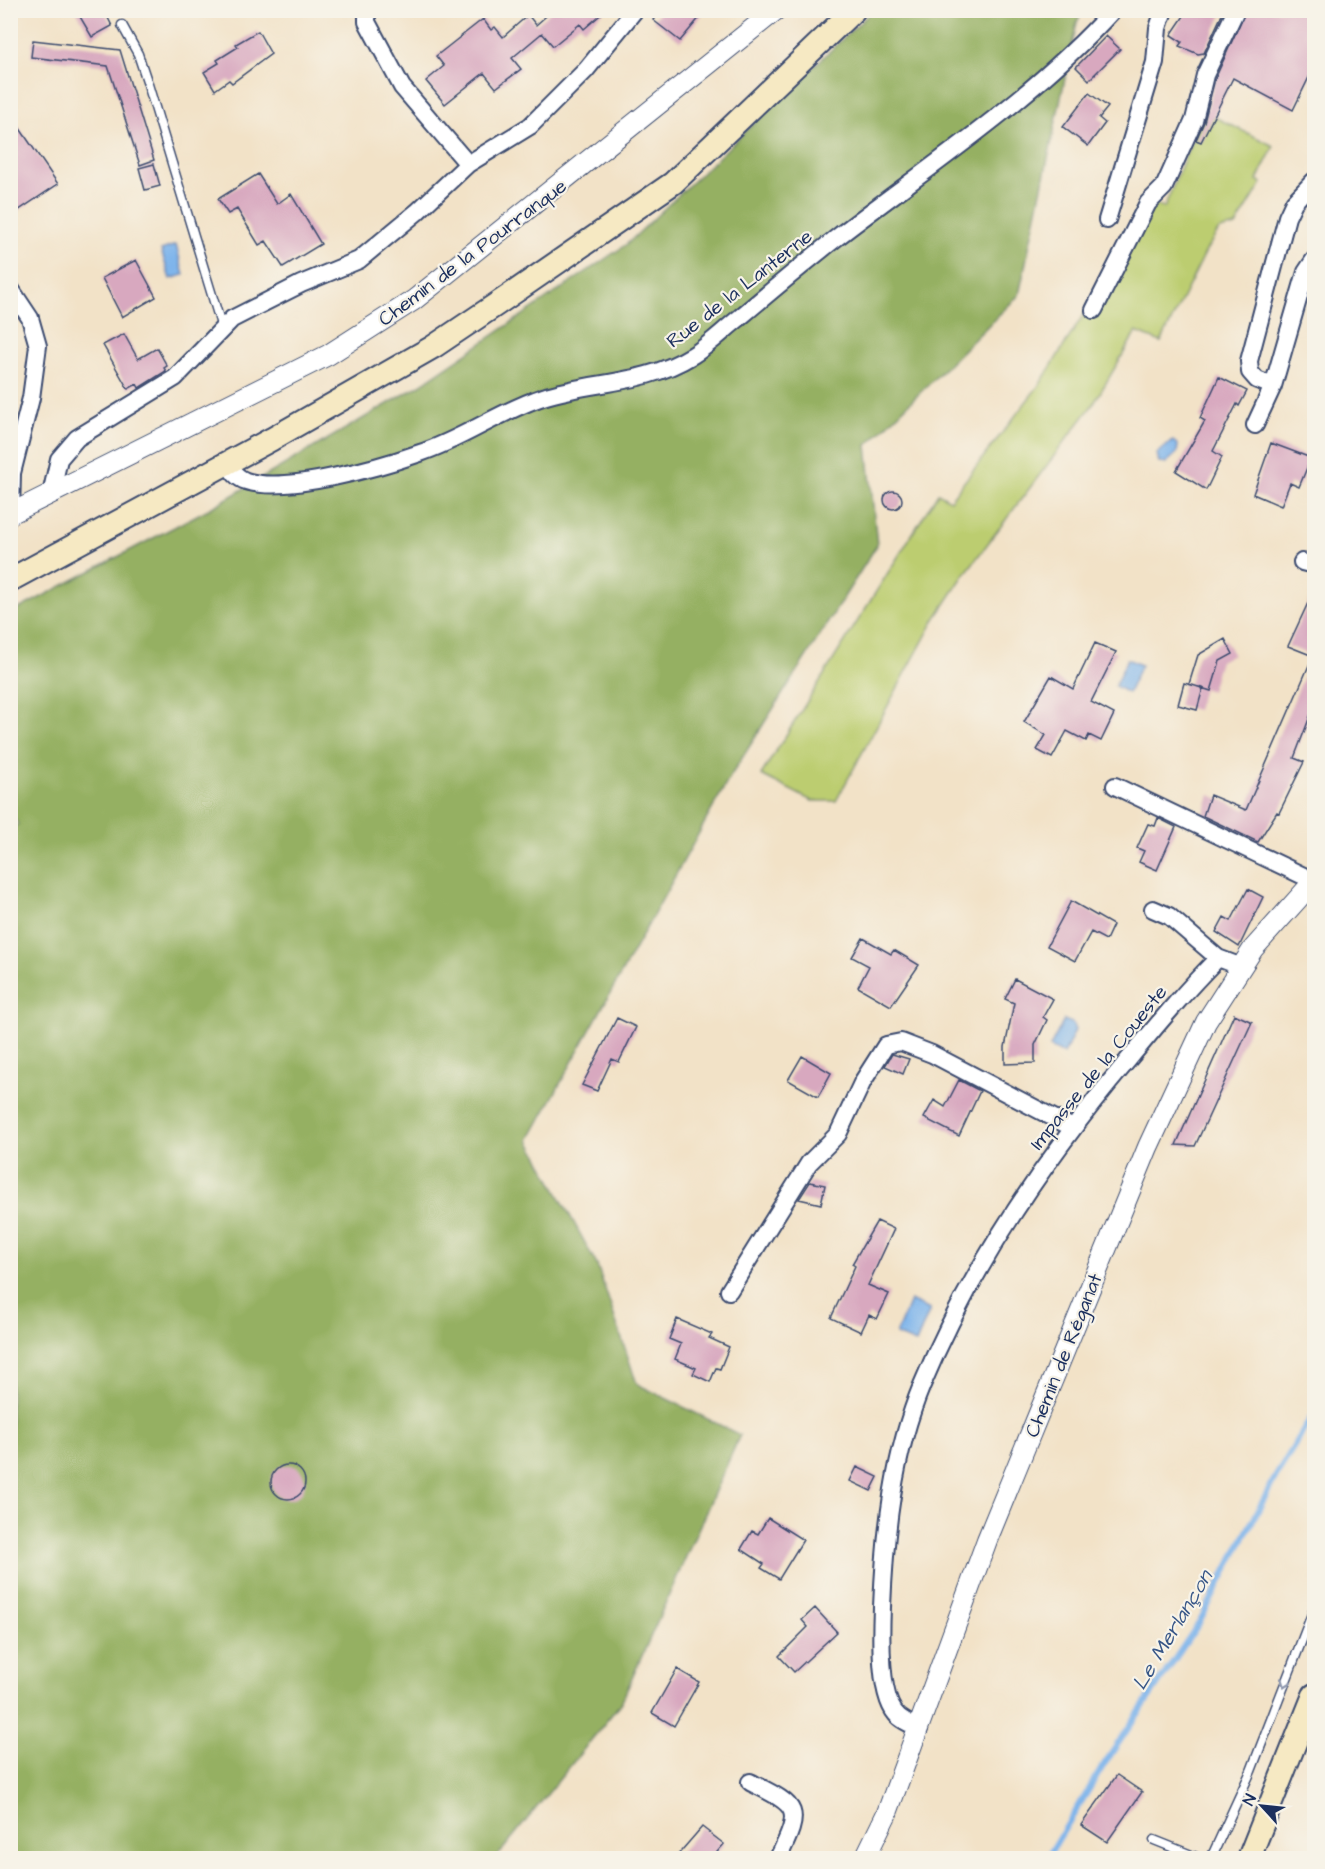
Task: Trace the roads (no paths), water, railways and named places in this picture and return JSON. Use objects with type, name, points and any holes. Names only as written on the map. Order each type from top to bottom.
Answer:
[{"type":"main road","points":[[606,229],[752,89],[840,10]]},
{"type":"main road","points":[[10,580],[228,464],[433,347],[673,183],[855,10]]},
{"type":"main road","points":[[1249,1858],[1314,1695]]},
{"type":"street","points":[[367,10],[368,22],[402,87],[468,164]]},
{"type":"street","points":[[51,494],[59,459],[76,438],[175,378],[232,319],[301,284],[359,260],[417,212],[468,164],[530,126],[586,70],[635,10]]},
{"type":"street","name":"Chemin de la Pourranque","points":[[11,514],[328,355],[414,300],[776,10]]},
{"type":"street","points":[[1107,220],[1155,62],[1158,28],[1164,10]]},
{"type":"street","points":[[1094,310],[1148,203],[1164,187],[1194,120],[1205,75],[1236,10]]},
{"type":"street","name":"Rue de la Lanterne","points":[[228,464],[235,476],[247,482],[282,485],[346,473],[422,453],[515,406],[548,395],[616,384],[658,373],[694,354],[833,241],[1025,93],[1086,40],[1110,12]]},
{"type":"street","points":[[1273,386],[1257,380],[1250,372],[1249,361],[1287,217],[1294,202],[1314,181]]},
{"type":"street","points":[[1255,425],[1273,386],[1306,272],[1314,260]]},
{"type":"street","points":[[10,288],[16,308],[30,318],[38,346],[31,398],[12,472],[11,514]]},
{"type":"street","name":"Chemin de Réganat","points":[[865,1858],[886,1813],[919,1728],[987,1540],[1148,1147],[1206,1022],[1253,949],[1314,881],[1115,786]]},
{"type":"street","points":[[1153,909],[1169,916],[1218,958],[1242,967]]},
{"type":"street","name":"Impasse de la Coueste","points":[[919,1728],[898,1716],[886,1692],[880,1638],[888,1515],[901,1451],[922,1386],[983,1259],[1071,1127],[1187,989],[1218,958]]},
{"type":"street","points":[[729,1291],[809,1162],[838,1134],[863,1081],[886,1045],[901,1042],[932,1054],[1071,1127]]},
{"type":"street","points":[[750,1782],[787,1801],[794,1816],[788,1838],[778,1858]]},
{"type":"lane","points":[[122,25],[138,54],[147,81],[223,328]]},
{"type":"lane","points":[[1211,1858],[1251,1770],[1314,1609]]},
{"type":"lane","points":[[1154,1840],[1199,1858]]},
{"type":"water","points":[[176,245],[184,275],[170,279],[161,250]]},
{"type":"water","points":[[1173,441],[1178,445],[1177,453],[1166,463],[1159,463],[1157,453]]},
{"type":"water","points":[[1127,659],[1141,665],[1128,693],[1115,686]]},
{"type":"water","points":[[1064,1020],[1072,1023],[1075,1030],[1064,1054],[1050,1047]]},
{"type":"water","points":[[910,1301],[930,1310],[916,1343],[896,1335]]},
{"type":"waterway","name":"Le Merlançon","points":[[1047,1858],[1105,1763],[1199,1623],[1276,1476],[1314,1413]]}]
